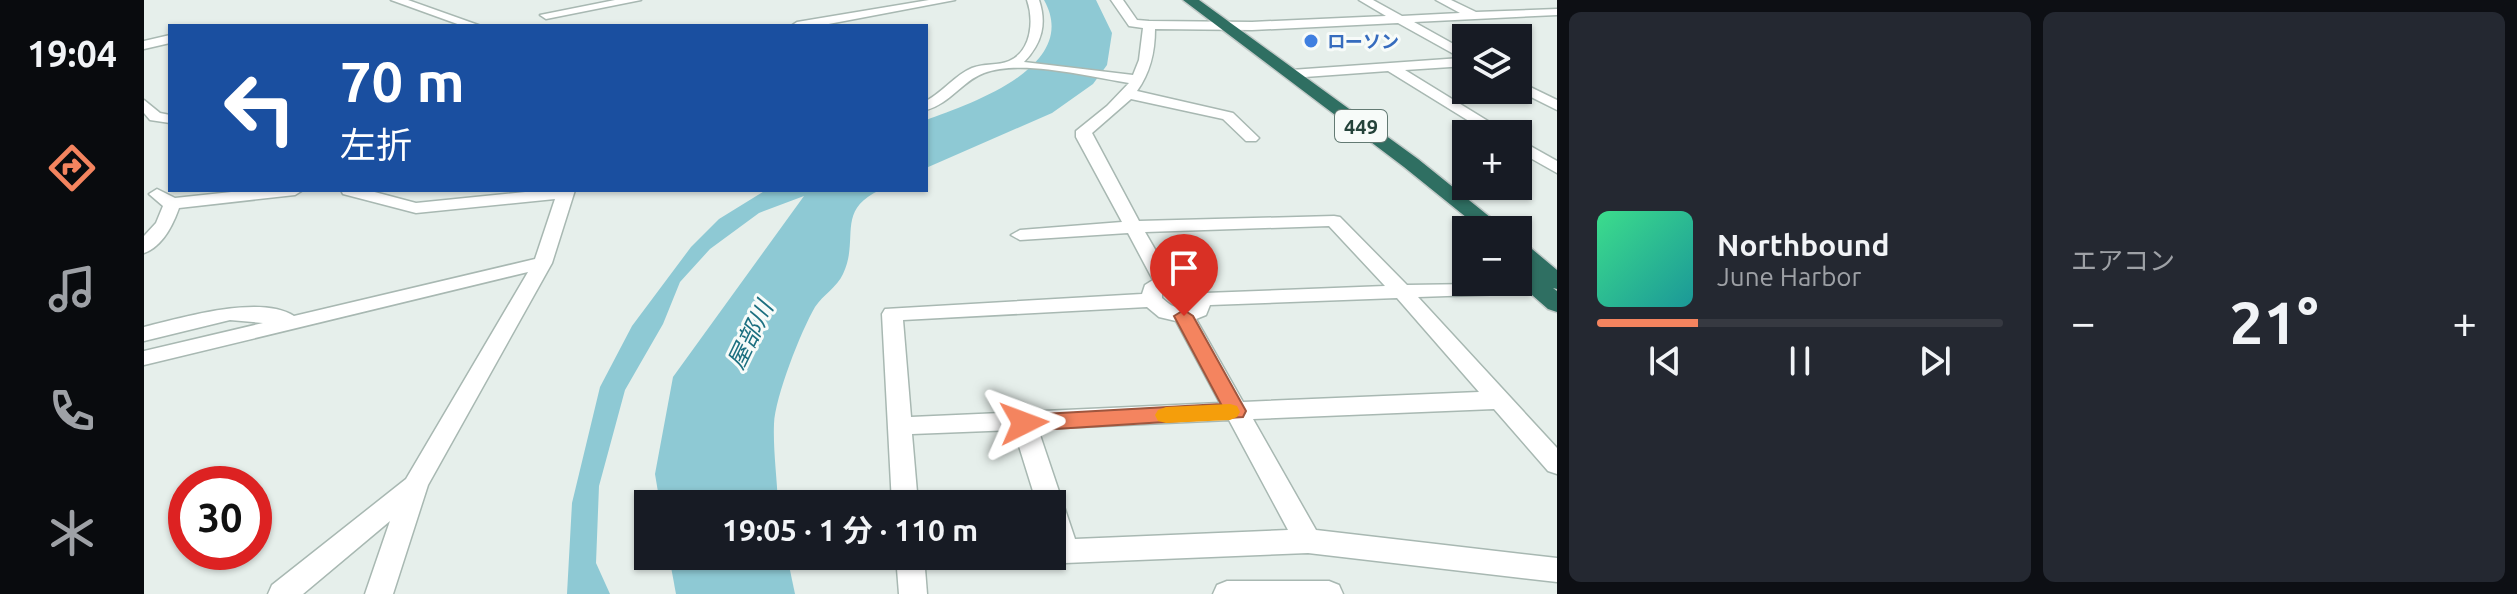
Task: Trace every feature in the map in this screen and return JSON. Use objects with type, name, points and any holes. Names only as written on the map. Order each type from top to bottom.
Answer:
[{"type":"highway","name":"449","points":[[1172,0],[1383,159],[1452,216]]},
{"type":"highway","name":"449","points":[[1190,0],[1477,216]]},
{"type":"highway","points":[[1532,266],[1547,284],[1557,304]]},
{"type":"street","points":[[397,0],[469,24]]},
{"type":"street","points":[[538,0],[548,21],[635,0]]},
{"type":"street","points":[[809,24],[949,0]]},
{"type":"street","points":[[1016,66],[1026,57],[1034,41],[1039,14],[1033,0]]},
{"type":"street","points":[[1117,0],[1133,23],[1149,25],[1402,20],[1557,11]]},
{"type":"street","points":[[1365,0],[1452,48]]},
{"type":"street","points":[[1442,0],[1476,16]]},
{"type":"street","points":[[1532,0],[1557,11]]},
{"type":"street","points":[[1149,25],[1150,47],[1134,87],[1084,131],[1084,137],[1164,282]]},
{"type":"street","points":[[147,42],[168,39]]},
{"type":"street","points":[[1291,74],[1452,63]]},
{"type":"street","points":[[928,105],[955,91],[975,72],[991,66],[1016,66],[1108,76],[1228,116],[1251,138]]},
{"type":"street","points":[[1390,67],[1478,120]]},
{"type":"street","points":[[1532,93],[1557,106]]},
{"type":"street","points":[[144,104],[155,117],[168,119]]},
{"type":"street","points":[[1532,153],[1557,168]]},
{"type":"street","points":[[144,247],[164,225],[164,199],[266,192]]},
{"type":"street","points":[[356,192],[416,208],[558,192]]},
{"type":"street","points":[[379,594],[416,484],[543,263],[567,192]]},
{"type":"street","points":[[1020,235],[1133,227],[1334,221],[1557,464]]},
{"type":"street","points":[[144,358],[543,263]]},
{"type":"street","points":[[1152,300],[1152,289],[1164,282],[1184,286],[1201,299],[1403,293],[1547,284]]},
{"type":"street","points":[[904,490],[892,314],[1152,300],[1166,312],[1184,316],[1199,310],[1201,299]]},
{"type":"street","points":[[144,334],[230,313],[300,320]]},
{"type":"street","points":[[1184,316],[1308,541]]},
{"type":"street","points":[[899,426],[1024,423],[1499,400]]},
{"type":"street","points":[[1024,423],[1046,490]]},
{"type":"street","points":[[282,594],[416,484]]},
{"type":"street","points":[[1066,551],[1308,541],[1557,570]]},
{"type":"street","points":[[911,570],[913,594]]},
{"type":"street","points":[[1227,594],[1329,594]]},
{"type":"water","points":[[1044,0],[1096,0],[1112,33],[1107,65],[1093,84],[1052,113],[928,167],[928,119],[994,92],[1016,78],[1035,62],[1048,44],[1051,23]]},
{"type":"water","name":"屋部川","points":[[763,192],[876,192],[866,198],[853,216],[848,261],[843,274],[815,307],[784,381],[774,424],[777,490],[658,490],[655,474],[673,377],[804,196],[759,213],[710,249],[680,282],[663,324],[625,390],[599,486],[596,563],[610,594],[567,594],[572,503],[600,387],[632,326],[691,247],[719,219]]},
{"type":"water","points":[[672,570],[790,570],[795,594],[676,594]]},
{"type":"slow traffic","points":[[1166,415],[1230,412]]},
{"type":"place","name":"ローソン","points":[[1311,41]]},
{"type":"route","points":[[1024,423],[1236,411],[1184,316]]}]
